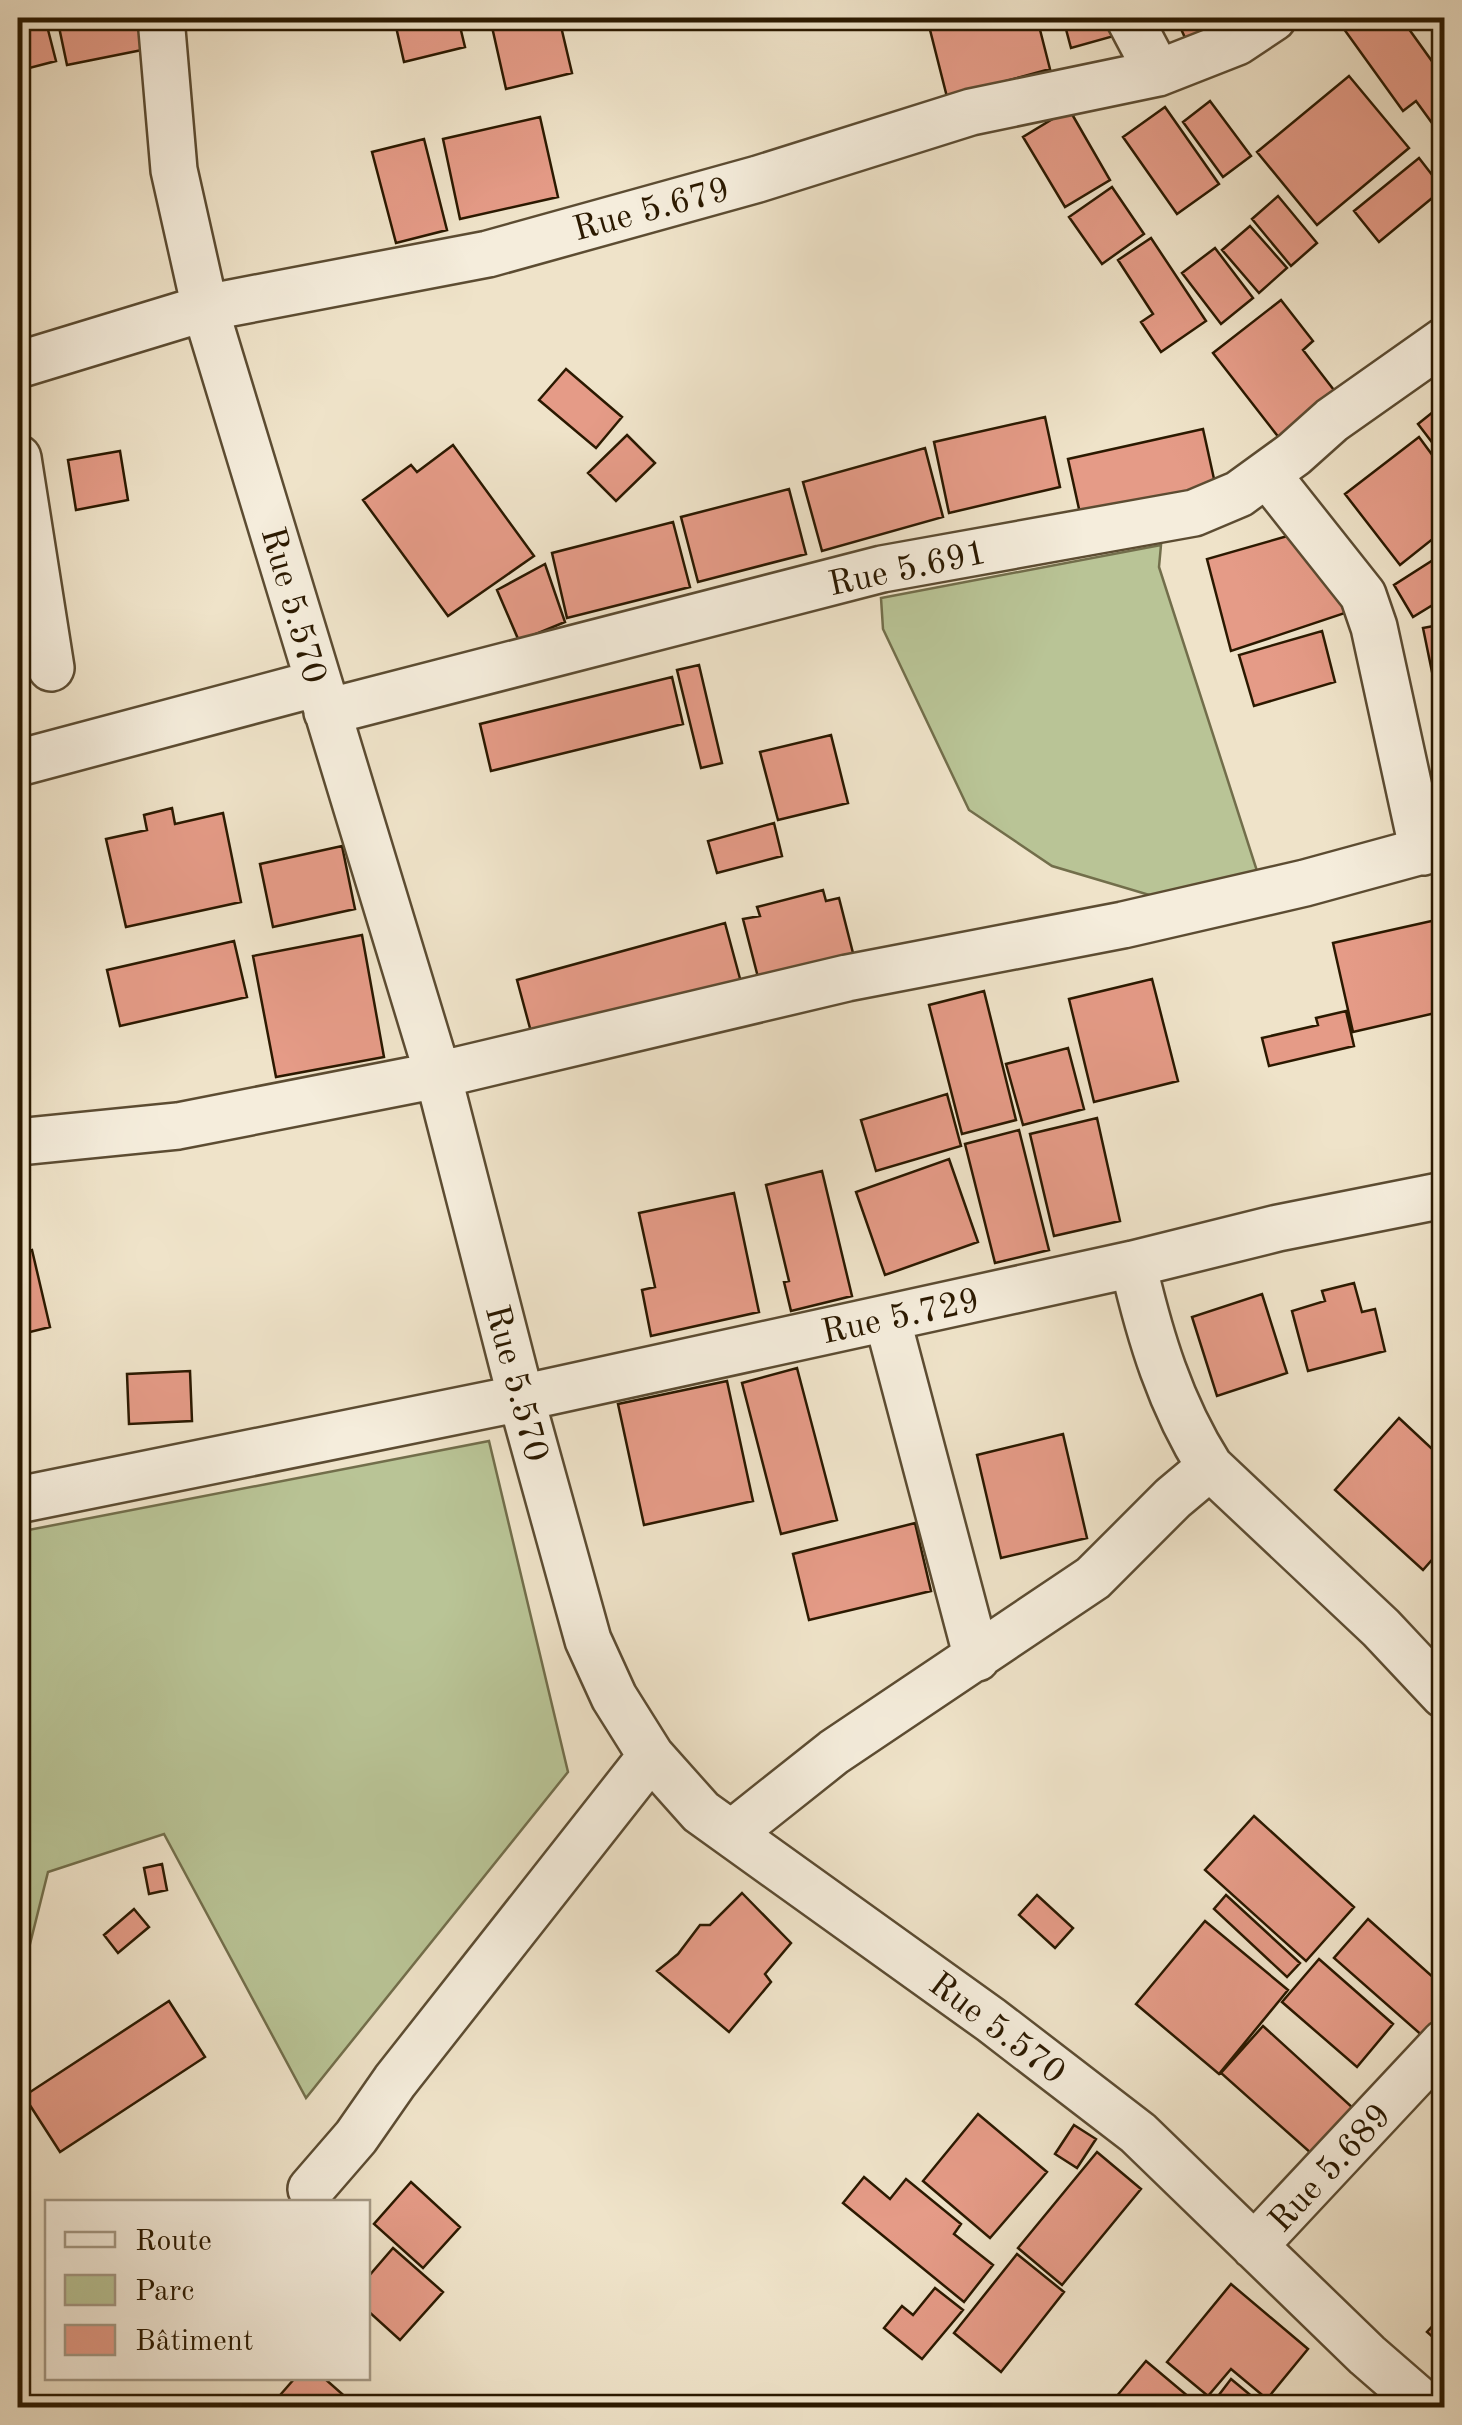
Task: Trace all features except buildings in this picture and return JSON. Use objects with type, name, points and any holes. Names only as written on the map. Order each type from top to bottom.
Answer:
[{"type":"street","name":"Rue 5.570","points":[[161,18],[174,170],[204,308],[438,1075],[588,1640],[614,1698],[652,1756],[701,1812],[976,2009],[1138,2132],[1428,2408]]},
{"type":"street","points":[[1129,18],[1158,73]]},
{"type":"street","name":"Rue 5.679","points":[[18,365],[204,308],[488,254],[758,179],[972,112],[1158,73],[1237,42],[1273,18]]},
{"type":"street","name":"Rue 5.691","points":[[18,762],[882,569],[1194,513],[1239,494],[1332,420],[1444,341]]},
{"type":"street","points":[[18,458],[51,668]]},
{"type":"street","points":[[18,1142],[178,1126],[438,1075],[848,978],[1123,925],[1434,849],[1364,595],[1267,474]]},
{"type":"street","name":"Rue 5.729","points":[[18,1500],[521,1398],[1133,1264],[1278,1228],[1444,1195]]},
{"type":"street","points":[[1133,1264],[1164,1378],[1184,1426],[1210,1468],[1381,1628],[1444,1696]]},
{"type":"street","points":[[887,1318],[977,1658]]},
{"type":"street","points":[[732,1833],[834,1752],[1093,1578],[1173,1498],[1210,1468]]},
{"type":"street","points":[[311,2189],[356,2137],[395,2081],[652,1756]]},
{"type":"street","name":"Rue 5.689","points":[[1254,2246],[1444,2043]]},
{"type":"green space","points":[[1161,545],[1159,567],[1258,874],[1156,897],[1052,866],[969,810],[883,629],[881,598]]},
{"type":"green space","points":[[489,1441],[568,1772],[306,2098],[164,1834],[48,1872],[18,1992],[18,1532]]}]
